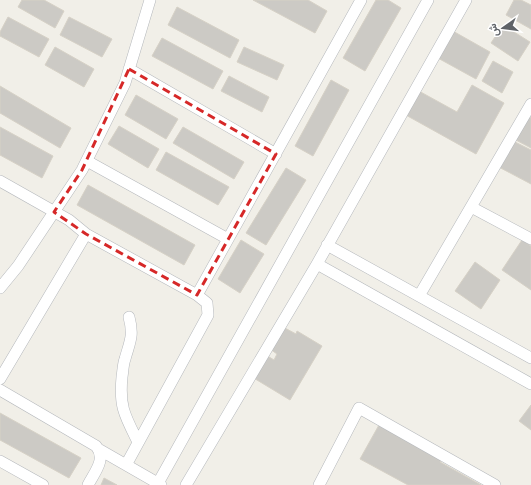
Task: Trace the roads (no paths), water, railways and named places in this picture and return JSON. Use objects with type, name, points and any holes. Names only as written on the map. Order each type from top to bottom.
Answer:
[{"type":"street","points":[[0,288],[18,266],[87,161],[125,83],[150,0]]},
{"type":"street","points":[[197,295],[361,0]]},
{"type":"street","points":[[0,390],[158,484],[428,0]]},
{"type":"street","points":[[186,485],[317,264],[466,0]]},
{"type":"street","points":[[129,69],[276,154]]},
{"type":"street","points":[[419,296],[531,104]]},
{"type":"street","points":[[87,161],[228,239]]},
{"type":"street","points":[[0,182],[69,220],[86,234],[197,295],[207,303],[208,315],[126,465]]},
{"type":"street","points":[[471,207],[531,239]]},
{"type":"street","points":[[0,379],[86,234]]},
{"type":"street","points":[[327,245],[531,358]]},
{"type":"street","points":[[317,264],[531,384]]},
{"type":"street","points":[[129,317],[132,330],[130,344],[124,360],[121,397],[123,410],[138,442]]},
{"type":"street","points":[[319,485],[359,408],[495,485]]},
{"type":"street","points":[[88,485],[101,461],[100,450]]},
{"type":"street","points":[[0,461],[42,485]]}]
